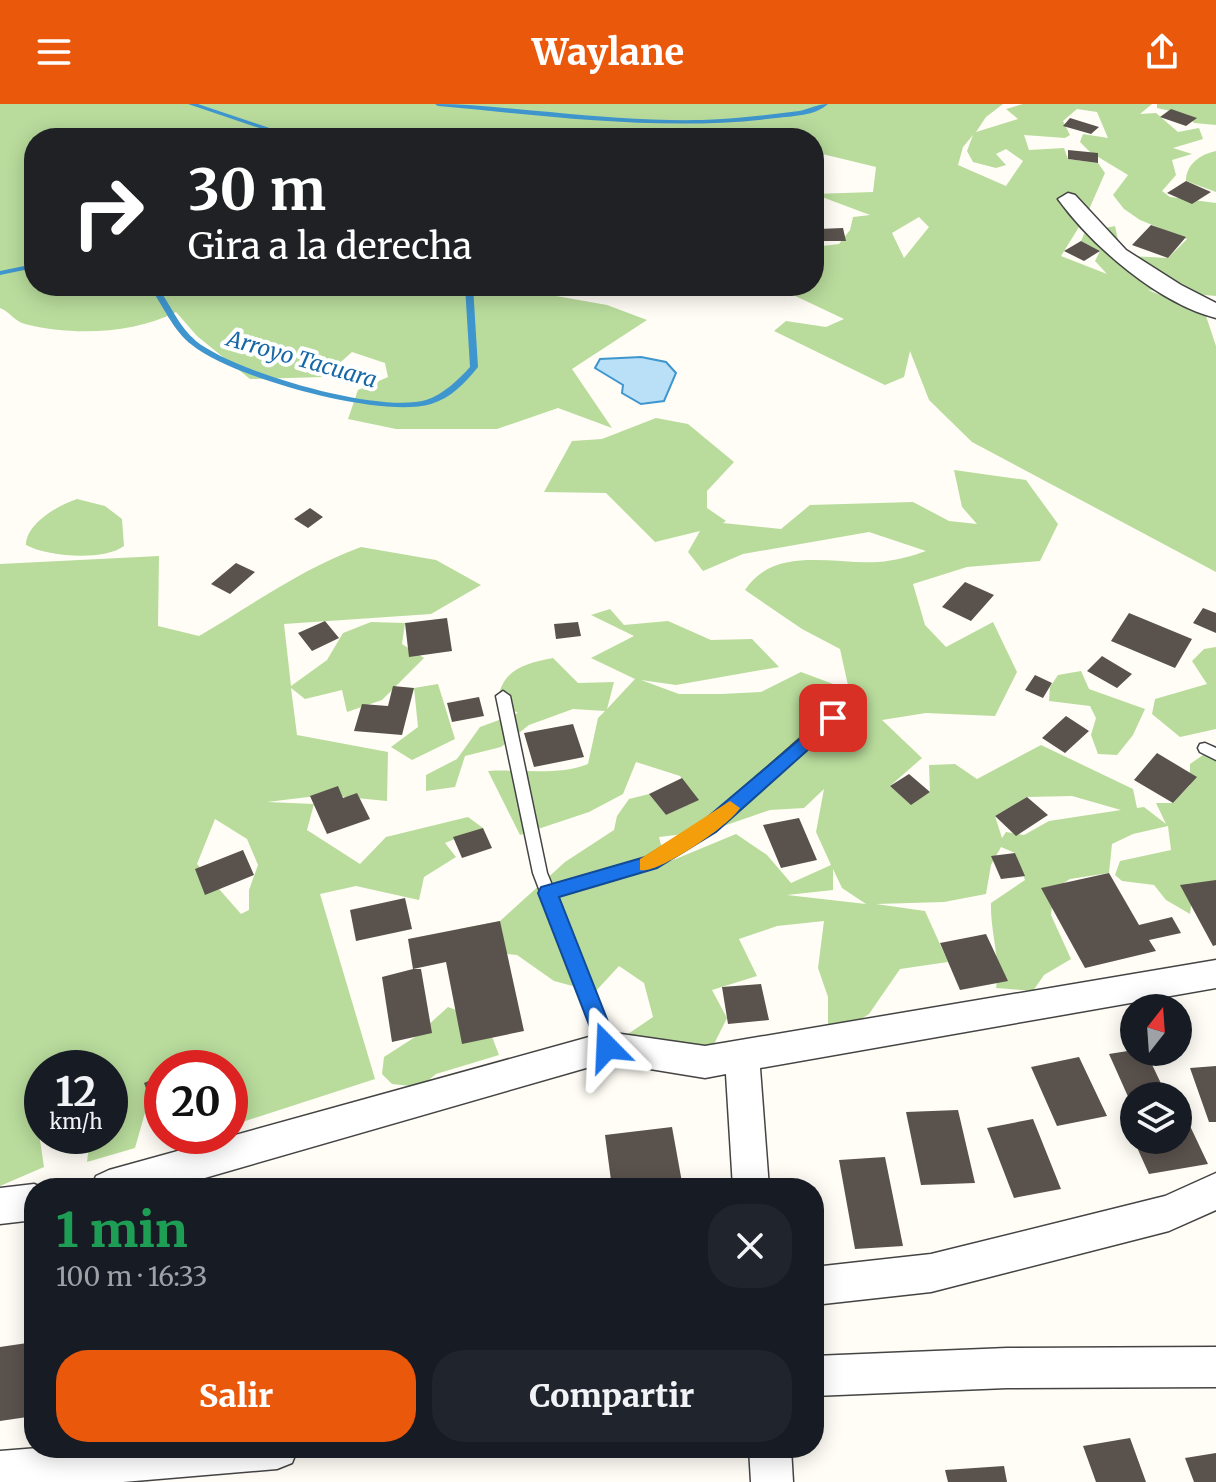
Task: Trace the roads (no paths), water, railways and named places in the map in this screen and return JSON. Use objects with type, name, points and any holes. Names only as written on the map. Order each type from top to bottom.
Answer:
[{"type":"street","points":[[1068,199],[1119,254],[1173,290],[1216,311]]},
{"type":"street","points":[[144,1178],[607,1047],[705,1062],[1216,974]]},
{"type":"street","points":[[742,1056],[750,1178]]},
{"type":"street","points":[[824,1285],[931,1273],[1169,1213],[1216,1191]]},
{"type":"street","points":[[0,1206],[24,1203]]},
{"type":"street","points":[[824,1376],[1007,1368],[1216,1367]]},
{"type":"street","points":[[0,1472],[63,1474],[195,1458]]},
{"type":"street","points":[[771,1458],[772,1482]]},
{"type":"lane","points":[[503,696],[540,873],[607,1047]]},
{"type":"lane","points":[[547,893],[651,863],[663,856],[710,826],[833,718]]},
{"type":"water","points":[[641,357],[666,362],[676,373],[664,401],[641,404],[622,393],[623,385],[595,368],[600,359]]},
{"type":"waterway","name":"Arroyo Tacuara","points":[[191,104],[265,128]]},
{"type":"waterway","name":"Arroyo Tacuara","points":[[438,104],[659,122],[747,119],[805,112],[825,104]]},
{"type":"waterway","name":"Arroyo Tacuara","points":[[0,273],[24,268]]},
{"type":"waterway","name":"Arroyo Tacuara","points":[[159,296],[192,342],[235,367],[301,388],[398,405],[437,399],[457,385],[474,367],[470,296]]}]
